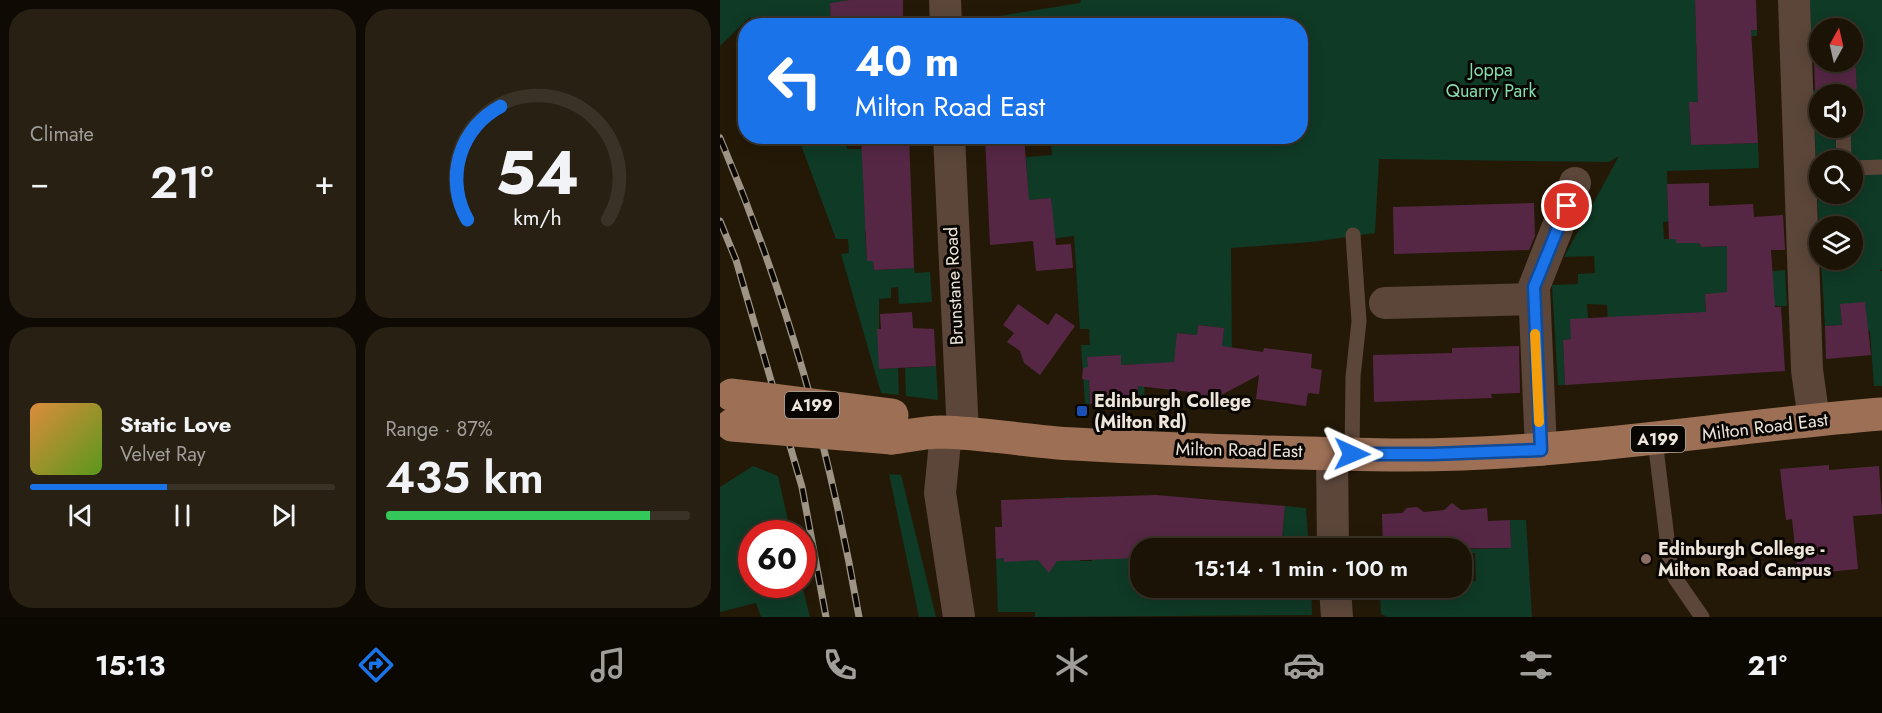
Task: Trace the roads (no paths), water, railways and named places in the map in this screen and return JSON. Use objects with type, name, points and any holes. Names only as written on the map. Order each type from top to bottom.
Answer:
[{"type":"main road","name":"Milton Road East","points":[[726,410],[1023,441],[1173,449],[1432,454],[1541,450],[1655,440],[1882,414]]},
{"type":"street","points":[[945,0],[946,18]]},
{"type":"street","points":[[1794,0],[1807,370],[1814,420]]},
{"type":"street","name":"Brunstane Road","points":[[949,144],[949,433],[940,493],[959,617]]},
{"type":"street","points":[[1541,450],[1533,299],[1536,277],[1575,183]]},
{"type":"street","points":[[1385,303],[1533,299]]},
{"type":"street","points":[[1334,538],[1342,453]]},
{"type":"street","points":[[1336,598],[1337,617]]},
{"type":"lane","points":[[1863,168],[1882,167]]},
{"type":"lane","points":[[1342,453],[1359,321],[1353,235]]},
{"type":"lane","points":[[1655,440],[1670,563],[1675,578],[1702,617]]},
{"type":"railway","points":[[720,138],[766,256],[804,374],[834,494],[859,617]]},
{"type":"railway","points":[[720,221],[736,260],[802,487],[826,617]]},
{"type":"place","name":"Edinburgh College (Milton Rd)","points":[[1082,411]]},
{"type":"place","name":"Edinburgh College - Milton Road Campus","points":[[1646,559]]},
{"type":"park label","name":"Joppa Quarry Park","points":[[1491,80]]}]
